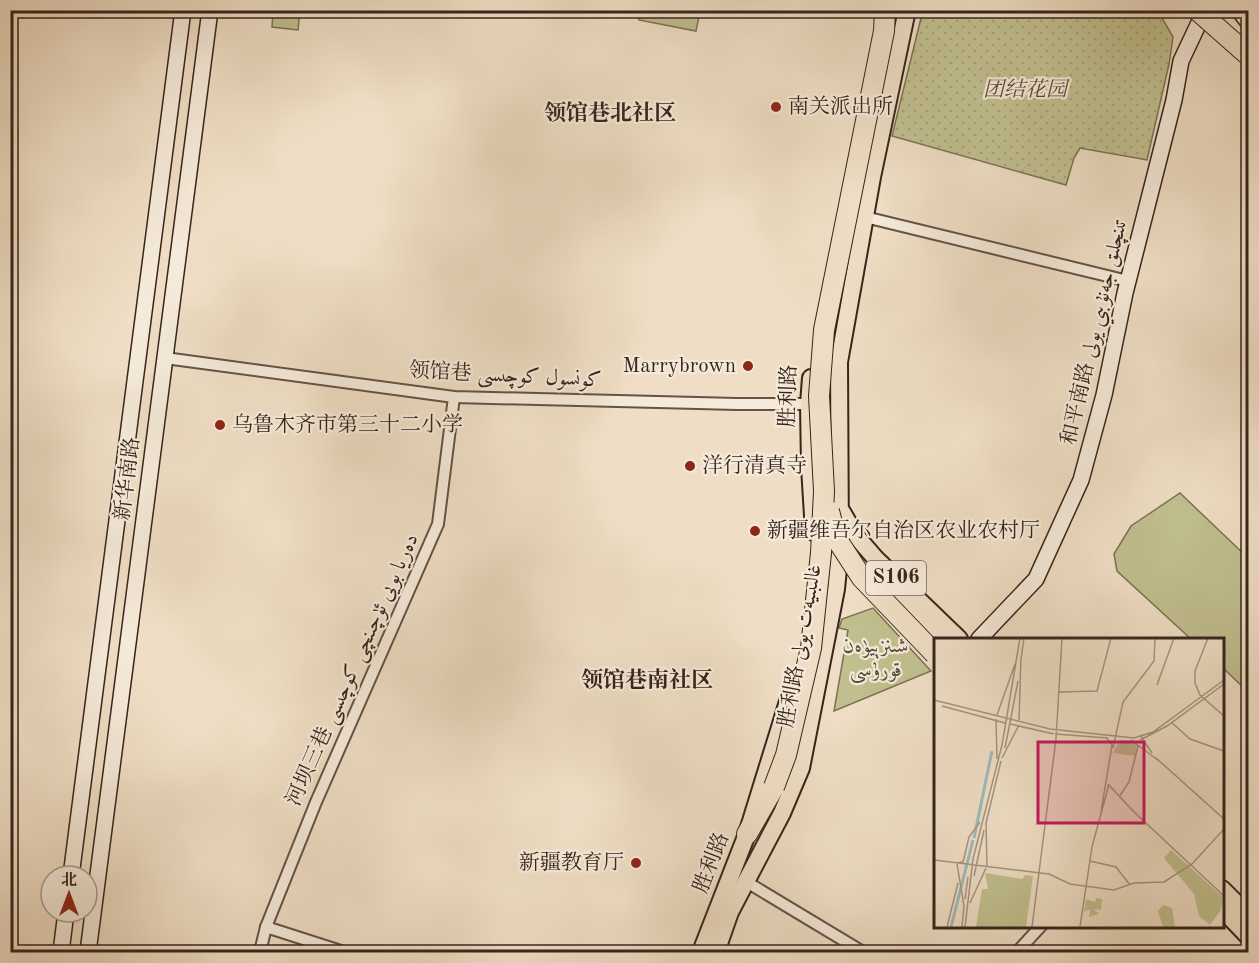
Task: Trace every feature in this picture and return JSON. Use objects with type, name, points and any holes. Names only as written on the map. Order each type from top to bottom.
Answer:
[{"type":"highway","points":[[747,834],[774,787],[786,755],[811,648],[821,553],[824,491],[819,396],[824,330],[884,31],[884,10]]},
{"type":"highway","points":[[1200,12],[1248,55]]},
{"type":"highway","points":[[824,491],[836,538],[862,578],[934,653]]},
{"type":"main road","name":"新华南路","points":[[73,864],[183,10]]},
{"type":"main road","name":"新华南路","points":[[88,952],[210,10]]},
{"type":"main road","name":"胜利路","points":[[701,952],[747,834],[794,683],[809,612],[814,522],[809,404],[815,329],[821,298],[837,253],[884,10]]},
{"type":"main road","name":"胜利路 غالىبىيەت يولى","points":[[716,952],[730,912],[782,813],[801,768],[836,589],[840,548],[839,362],[865,217],[907,10]]},
{"type":"main road","points":[[1239,10],[1248,22]]},
{"type":"main road","points":[[1200,12],[1224,41],[1248,63]]},
{"type":"main road","name":"和平南路 تىنچلىق جەنۇبىي يولى","points":[[980,638],[1036,579],[1081,480],[1104,395],[1128,281],[1174,100],[1181,61],[1200,12]]},
{"type":"main road","points":[[160,189],[187,192]]},
{"type":"main road","name":"S106","points":[[841,511],[856,536],[876,559],[958,638]]},
{"type":"main road","name":"S106","points":[[814,522],[939,638]]},
{"type":"main road","points":[[1223,891],[1248,915]]},
{"type":"main road","points":[[1223,911],[1248,936]]},
{"type":"main road","points":[[61,952],[64,924]]},
{"type":"street","points":[[865,217],[1128,281]]},
{"type":"street","name":"领馆巷 كونسول كوچىسى","points":[[165,358],[454,397],[809,404]]},
{"type":"street","name":"河坝三巷 دەريا بويى ئۈچىنچى كوچىسى","points":[[260,952],[266,927],[315,802],[438,524],[454,397]]},
{"type":"street","points":[[746,881],[863,952]]},
{"type":"street","points":[[266,927],[344,952]]},
{"type":"street","points":[[1017,952],[1040,927]]},
{"type":"green space","points":[[641,10],[700,11],[696,31],[639,20]]},
{"type":"green space","points":[[273,11],[300,11],[298,30],[272,27]]},
{"type":"green space","name":"团结花园","points":[[926,11],[1158,11],[1173,37],[1147,160],[1080,148],[1074,158],[1066,185],[892,136],[922,14]]},
{"type":"green space","points":[[1180,493],[1248,558],[1248,692],[1223,668],[1223,638],[1190,638],[1117,571],[1114,554],[1131,526]]},
{"type":"green space","name":"شىنزېيۈەن قورۇسى","points":[[873,608],[931,671],[834,711],[848,630],[839,628],[842,619]]},
{"type":"place","name":"南关派出所","points":[[776,107]]},
{"type":"place","name":"Marrybrown","points":[[748,366]]},
{"type":"place","name":"乌鲁木齐市第三十二小学","points":[[220,425]]},
{"type":"place","name":"洋行清真寺","points":[[690,466]]},
{"type":"place","name":"新疆维吾尔自治区农业农村厅","points":[[755,531]]},
{"type":"place","name":"新疆教育厅","points":[[636,863]]},
{"type":"district","name":"领馆巷北社区","points":[[610,114]]},
{"type":"district","name":"领馆巷南社区","points":[[647,681]]}]
